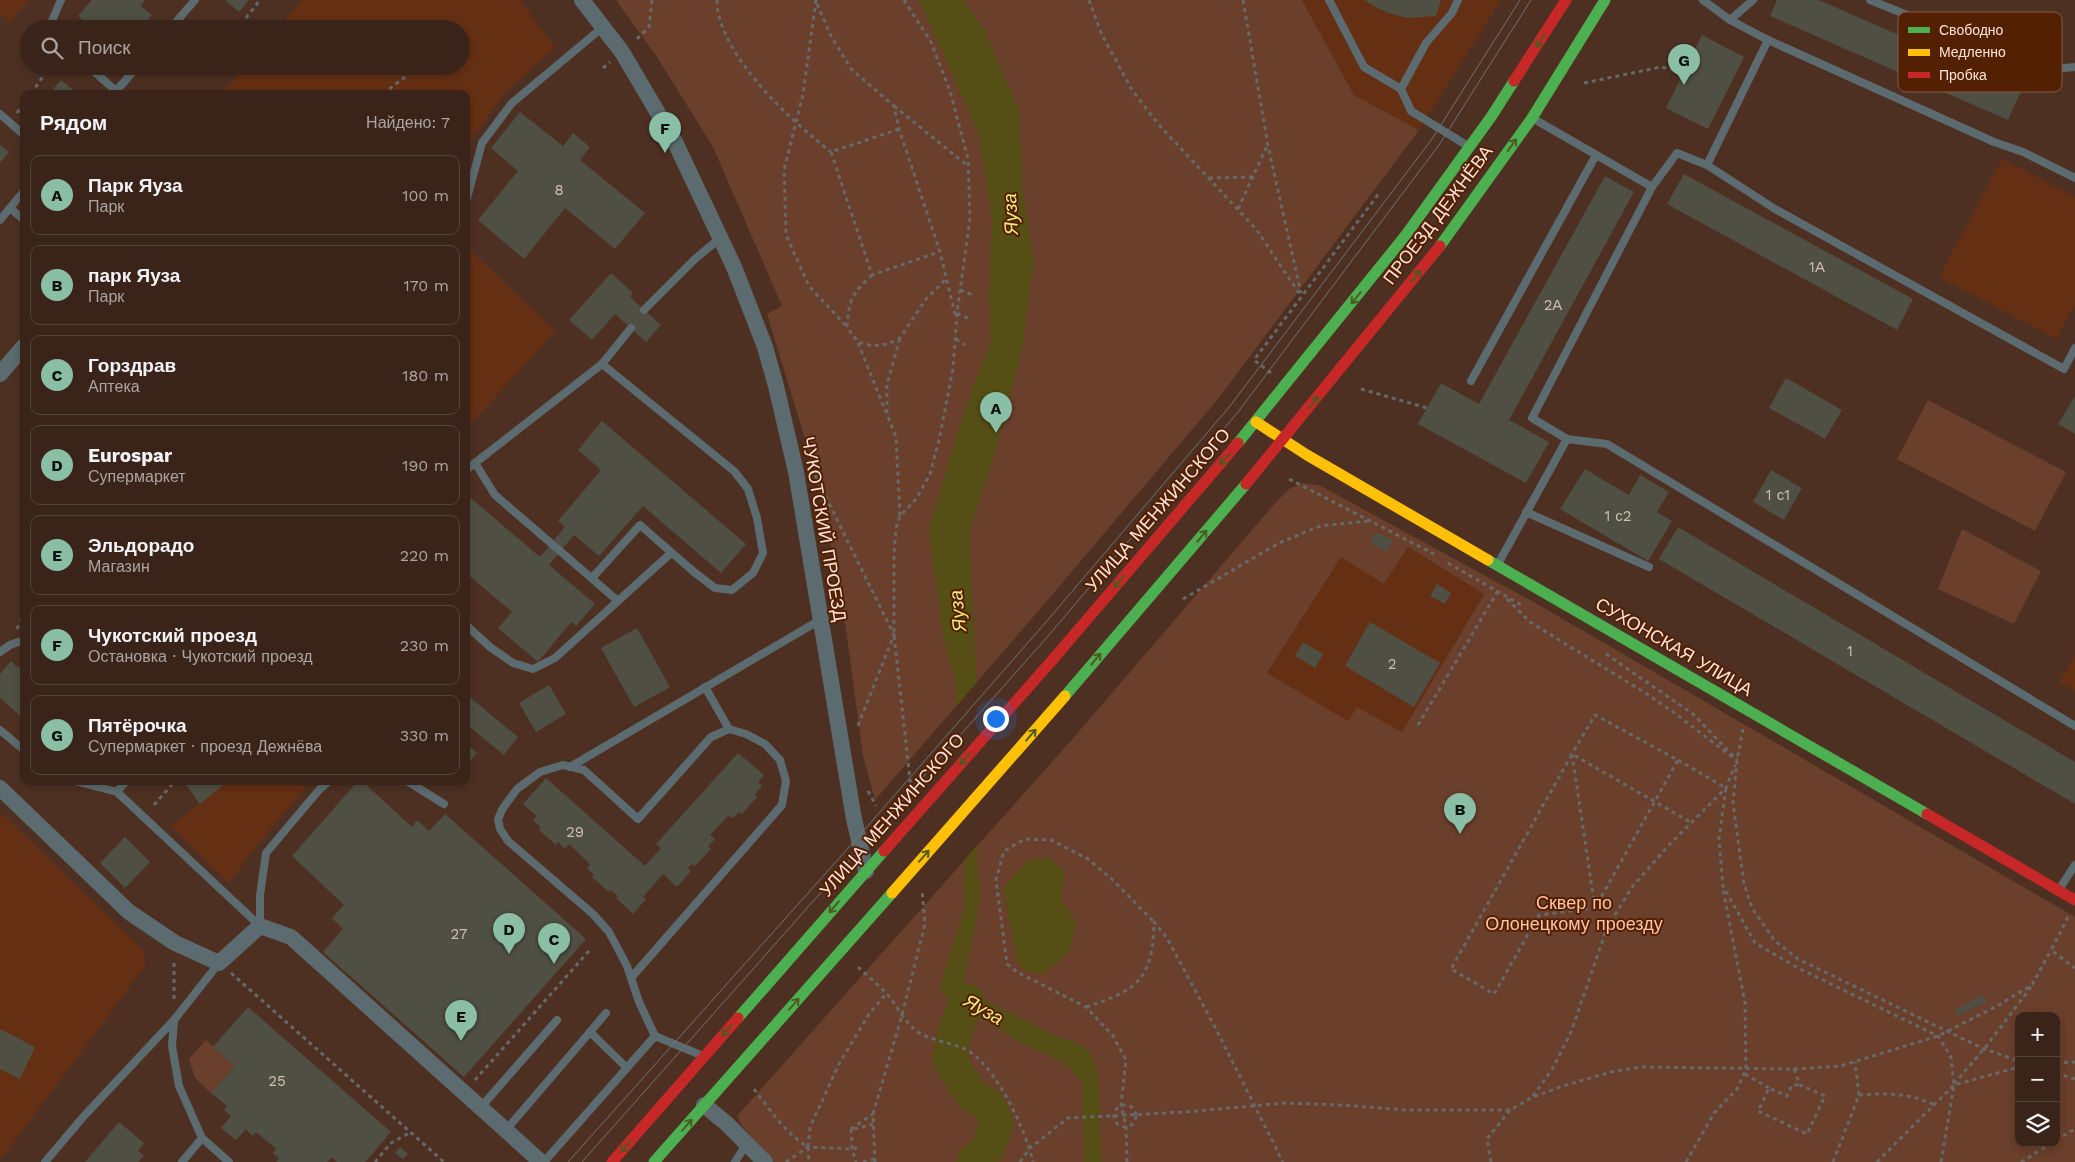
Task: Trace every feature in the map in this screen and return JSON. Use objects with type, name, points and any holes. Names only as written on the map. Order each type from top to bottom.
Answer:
[{"type":"main road","name":"ПРОЕЗД ДЕЖНЁВА","points":[[1256,422],[1405,236],[1469,147],[1566,0]]},
{"type":"main road","name":"ПРОЕЗД ДЕЖНЁВА","points":[[1283,440],[1435,253],[1532,118],[1605,0]]},
{"type":"main road","name":"СУХОНСКАЯ УЛИЦА","points":[[1256,422],[1283,440],[1497,566],[2059,891],[2073,906]]},
{"type":"main road","name":"УЛИЦА МЕНЖИНСКОГО","points":[[612,1162],[1055,657],[1256,422]]},
{"type":"main road","points":[[654,1162],[1065,696],[1283,440]]},
{"type":"street","name":"ЧУКОТСКИЙ ПРОЕЗД","points":[[582,0],[622,52],[675,142],[720,238],[754,318],[776,386],[796,472],[854,819],[866,871]]},
{"type":"street","points":[[0,374],[20,355]]},
{"type":"street","points":[[0,788],[130,912],[175,942],[219,963],[260,926],[291,937],[543,1162]]},
{"type":"street","points":[[704,1105],[726,1123],[765,1162]]},
{"type":"lane","points":[[52,20],[61,0]]},
{"type":"lane","points":[[178,20],[195,0]]},
{"type":"lane","points":[[1329,0],[1364,68],[1402,89],[1411,111],[1469,147]]},
{"type":"lane","points":[[1402,89],[1426,43],[1452,13],[1458,0]]},
{"type":"lane","points":[[1703,0],[1730,20],[1768,40],[1994,142],[2023,152],[2075,178]]},
{"type":"lane","points":[[1730,20],[1753,0]]},
{"type":"lane","points":[[1870,0],[1900,12]]},
{"type":"lane","points":[[470,187],[482,143],[512,102],[603,27]]},
{"type":"lane","points":[[1707,166],[1768,40]]},
{"type":"lane","points":[[2062,68],[2075,67]]},
{"type":"lane","points":[[98,75],[115,90]]},
{"type":"lane","points":[[119,90],[131,75]]},
{"type":"lane","points":[[0,114],[20,132]]},
{"type":"lane","points":[[1532,118],[1652,187]]},
{"type":"lane","points":[[2075,348],[2064,369],[1775,209],[1707,166],[1677,153],[1652,187],[1532,418],[1567,439],[1607,444],[2075,726]]},
{"type":"lane","points":[[1471,381],[1596,155]]},
{"type":"lane","points":[[0,220],[20,196]]},
{"type":"lane","points":[[10,208],[20,217]]},
{"type":"lane","points":[[644,310],[695,259],[720,238]]},
{"type":"lane","points":[[470,467],[602,364],[631,328]]},
{"type":"lane","points":[[592,578],[640,525],[671,553],[715,588],[732,590],[753,573],[763,553],[757,518],[748,490],[734,470],[602,364]]},
{"type":"lane","points":[[1497,566],[1567,439]]},
{"type":"lane","points":[[475,463],[495,495],[618,601]]},
{"type":"lane","points":[[1526,512],[1649,567]]},
{"type":"lane","points":[[470,629],[490,647],[513,663],[533,669],[555,658],[671,553]]},
{"type":"lane","points":[[570,767],[820,620]]},
{"type":"lane","points":[[0,652],[20,642]]},
{"type":"lane","points":[[705,687],[729,729]]},
{"type":"lane","points":[[631,978],[782,805],[786,781],[780,760],[765,744],[746,734],[729,729],[711,737],[638,819],[584,770],[563,765],[540,772],[517,789],[503,808],[498,819],[500,830],[508,841],[593,914],[610,932],[628,966],[631,978],[639,1002],[655,1036],[704,1056]]},
{"type":"lane","points":[[0,730],[20,747]]},
{"type":"lane","points":[[90,785],[117,792],[260,926]]},
{"type":"lane","points":[[117,792],[123,785]]},
{"type":"lane","points":[[260,926],[260,895],[266,853],[325,785]]},
{"type":"lane","points":[[413,785],[444,804]]},
{"type":"lane","points":[[2059,891],[2075,864]]},
{"type":"lane","points":[[45,1162],[84,1116],[174,1020],[219,963]]},
{"type":"lane","points":[[506,1130],[606,1013]]},
{"type":"lane","points":[[174,1020],[172,1046],[179,1086],[202,1138],[229,1162]]},
{"type":"lane","points":[[481,1107],[556,1020]]},
{"type":"lane","points":[[590,1032],[627,1068]]},
{"type":"lane","points":[[543,1162],[655,1036]]},
{"type":"lane","points":[[182,1162],[202,1138]]},
{"type":"lane","points":[[734,1162],[747,1143]]},
{"type":"path","points":[[246,18],[260,0]]},
{"type":"path","points":[[637,39],[650,27],[652,0]]},
{"type":"path","points":[[717,0],[717,10],[724,34],[736,55],[762,88],[810,135],[831,152],[872,275]]},
{"type":"path","points":[[900,516],[916,499],[930,474],[952,369],[957,313],[970,218],[968,166],[950,91],[931,42],[904,0]]},
{"type":"path","points":[[1089,0],[1101,34],[1132,90],[1159,124],[1256,229],[1301,296]]},
{"type":"path","points":[[1243,0],[1268,146],[1301,296]]},
{"type":"path","points":[[817,2],[803,94],[784,170],[786,235],[809,286],[847,327],[858,342],[896,437],[900,516],[896,528],[894,554],[894,634],[911,795]]},
{"type":"path","points":[[817,2],[831,36],[851,69],[968,166]]},
{"type":"path","points":[[1584,83],[1661,67],[1684,72]]},
{"type":"path","points":[[34,90],[44,75]]},
{"type":"path","points":[[388,90],[407,75]]},
{"type":"path","points":[[894,106],[899,129],[940,252],[957,320]]},
{"type":"path","points":[[831,152],[899,129]]},
{"type":"path","points":[[1238,210],[1268,146]]},
{"type":"path","points":[[1209,178],[1252,178]]},
{"type":"path","points":[[1274,375],[1254,360],[1380,192]]},
{"type":"path","points":[[847,327],[848,310],[855,292],[872,275],[940,252]]},
{"type":"path","points":[[887,414],[886,384],[900,338],[926,299],[946,279]]},
{"type":"path","points":[[960,290],[973,295]]},
{"type":"path","points":[[957,313],[971,320]]},
{"type":"path","points":[[858,342],[873,346],[888,344],[900,338]]},
{"type":"path","points":[[955,338],[965,345]]},
{"type":"path","points":[[1361,389],[1427,408]]},
{"type":"path","points":[[812,468],[894,634],[857,726],[856,735]]},
{"type":"path","points":[[1289,480],[1438,556]]},
{"type":"path","points":[[1183,599],[1279,543],[1320,526],[1379,520]]},
{"type":"path","points":[[1446,562],[1529,609]]},
{"type":"path","points":[[1418,725],[1500,587]]},
{"type":"path","points":[[1505,597],[1530,622],[1647,694],[1737,760]]},
{"type":"path","points":[[1603,652],[1693,714],[1737,760]]},
{"type":"path","points":[[1595,908],[1539,915],[1494,994],[1451,969],[1595,715],[1726,788]]},
{"type":"path","points":[[1743,728],[1737,760],[1733,803],[1744,884],[1752,908],[1775,941],[1798,959],[1984,1049],[2015,1060]]},
{"type":"path","points":[[1572,754],[1692,823]]},
{"type":"path","points":[[1572,754],[1595,908]]},
{"type":"path","points":[[1595,908],[1678,760]]},
{"type":"path","points":[[1686,1162],[1714,1114],[1737,1089],[1745,1072],[1745,1003],[1722,886],[1719,839],[1726,788],[1737,760]]},
{"type":"path","points":[[154,805],[171,785]]},
{"type":"path","points":[[866,785],[876,806]]},
{"type":"path","points":[[1533,1097],[1553,1068],[1571,1032],[1607,928],[1632,887],[1726,788]]},
{"type":"path","points":[[1127,1162],[1126,1127],[1122,1105],[1126,1060],[1113,1036],[1086,1007],[1017,972],[1008,964],[996,880],[1004,851],[1024,839],[1051,840],[1088,859],[1114,881],[1167,938],[1282,1162]]},
{"type":"path","points":[[863,1162],[874,1160],[873,1114],[902,1015],[925,924],[921,884]]},
{"type":"path","points":[[1722,886],[1756,943],[1798,968],[1938,1036],[1951,1058],[1954,1085],[1941,1162]]},
{"type":"path","points":[[1877,1162],[1954,1085],[1984,1049],[2032,985],[2073,906]]},
{"type":"path","points":[[1086,1007],[1115,998],[1131,989],[1147,967],[1153,948],[1154,922]]},
{"type":"path","points":[[174,1020],[175,942]]},
{"type":"path","points":[[2051,950],[2075,968]]},
{"type":"path","points":[[465,1093],[589,951]]},
{"type":"path","points":[[219,963],[444,1162]]},
{"type":"path","points":[[858,968],[886,994],[918,1032],[966,1049],[993,1075],[1030,1148],[1033,1162]]},
{"type":"path","points":[[1491,1162],[1487,1139],[1510,1110],[1533,1097],[1563,1086],[1611,1072],[1640,1067],[1745,1072],[1840,1066],[1938,1036],[1997,1006],[2032,985]]},
{"type":"path","points":[[809,1162],[810,1127],[839,1064],[869,1014],[886,994]]},
{"type":"path","points":[[1833,1162],[1859,1095],[1855,1062]]},
{"type":"path","points":[[2060,1063],[2075,1062]]},
{"type":"path","points":[[1954,1085],[2015,1068]]},
{"type":"path","points":[[1794,1069],[1800,1085]]},
{"type":"path","points":[[1745,1072],[1769,1088],[1787,1096],[1792,1085],[1800,1085],[1825,1096],[1807,1134],[1758,1111],[1769,1088]]},
{"type":"path","points":[[2060,1074],[2075,1079]]},
{"type":"path","points":[[754,1089],[780,1124],[797,1141],[808,1147],[852,1149],[859,1147]]},
{"type":"path","points":[[1859,1095],[1882,1093],[1902,1095],[1924,1099],[1935,1105]]},
{"type":"path","points":[[1020,1162],[1030,1148],[1068,1118],[1136,1113],[1186,1112],[1285,1103],[1406,1110],[1510,1110]]},
{"type":"path","points":[[1122,1105],[1132,1107],[1136,1113],[1135,1121],[1126,1127],[1118,1126],[1113,1116],[1116,1109],[1122,1105]]},
{"type":"path","points":[[851,1130],[873,1114]]},
{"type":"path","points":[[851,1130],[873,1124]]},
{"type":"path","points":[[2060,1138],[2075,1129]]},
{"type":"path","points":[[851,1130],[852,1149],[856,1162]]},
{"type":"path","points":[[375,1162],[392,1143],[411,1132]]},
{"type":"path","points":[[786,1162],[808,1147]]},
{"type":"path","points":[[2021,1162],[2045,1147]]},
{"type":"shaded area","points":[[0,0],[28,0],[10,22],[0,13]]},
{"type":"shaded area","points":[[302,0],[520,0],[555,48],[505,92],[470,142],[470,90],[225,90],[238,75],[470,75],[470,20],[285,20]]},
{"type":"shaded area","points":[[1302,0],[1501,0],[1419,130],[1354,95]]},
{"type":"shaded area","points":[[2002,159],[2075,197],[2075,304],[2056,339],[1939,277]]},
{"type":"shaded area","points":[[470,250],[556,331],[470,425]]},
{"type":"shaded area","points":[[1407,547],[1484,593],[1402,733],[1357,707],[1348,721],[1266,674],[1341,556]]},
{"type":"shaded area","points":[[2075,655],[2075,691],[2059,682]]},
{"type":"shaded area","points":[[223,785],[307,785],[229,883],[171,826]]},
{"type":"shaded area","points":[[0,812],[144,951],[145,966],[0,1161]]},
{"type":"green space","points":[[616,0],[1302,0],[1354,95],[1419,130],[1218,399],[875,800],[863,756],[841,592],[814,468],[767,314],[782,306],[713,147],[657,57]]},
{"type":"green space","points":[[1928,400],[2066,472],[2035,531],[1897,459]]},
{"type":"green space","name":"Сквер по Олонецкому проезду","points":[[1303,483],[1319,485],[1539,605],[2075,917],[2075,1162],[774,1162],[741,1125],[737,1116],[1075,736],[1289,489]],"holes":[[[1408,547],[1484,594],[1402,732],[1357,707],[1348,721],[1267,673],[1341,557],[1384,584]]]},
{"type":"green space","points":[[1962,529],[2041,571],[2014,624],[1938,589]]},
{"type":"green space","points":[[206,1040],[235,1066],[211,1093],[195,1078],[189,1059]]},
{"type":"water","name":"Яуза","points":[[919,0],[964,0],[985,31],[1020,113],[1022,188],[1034,260],[1023,344],[1004,424],[969,533],[976,673],[977,860],[980,897],[964,982],[971,990],[988,1002],[1039,1026],[1053,1035],[1072,1041],[1088,1051],[1095,1063],[1098,1075],[1100,1137],[1103,1162],[1084,1162],[1083,1083],[1074,1073],[1058,1060],[1023,1044],[959,1006],[940,988],[965,904],[955,680],[942,631],[929,529],[964,411],[991,341],[989,297],[992,221],[979,134]]},
{"type":"water","points":[[1049,857],[1065,871],[1061,899],[1077,924],[1068,953],[1042,975],[1022,969],[1016,955],[1003,889],[1028,860]]},
{"type":"pier","points":[[978,681],[979,843],[961,864],[954,709]]},
{"type":"building","points":[[92,0],[145,0],[141,6],[152,15],[148,20],[83,20],[78,16]]},
{"type":"building","points":[[225,0],[249,0],[239,12]]},
{"type":"building","points":[[1364,0],[1441,0],[1436,16],[1410,18],[1394,15]]},
{"type":"building","points":[[1777,0],[1819,0],[1898,35],[1898,72],[1770,16]]},
{"type":"building","points":[[1702,35],[1744,57],[1708,129],[1666,108]]},
{"type":"building","points":[[61,80],[73,90],[52,90]]},
{"type":"building","points":[[1944,92],[2021,92],[2008,120]]},
{"type":"building","points":[[520,112],[563,146],[573,133],[590,147],[580,160],[645,213],[615,249],[565,208],[524,259],[478,220],[518,171],[491,148]]},
{"type":"building","points":[[0,145],[9,152],[0,163]]},
{"type":"building","points":[[1684,174],[1913,299],[1897,330],[1667,204]]},
{"type":"building","points":[[1605,176],[1634,192],[1509,420],[1549,442],[1526,483],[1418,424],[1441,383],[1479,404]]},
{"type":"building","points":[[611,273],[633,293],[630,297],[661,325],[646,342],[615,314],[592,340],[569,320]]},
{"type":"building","points":[[1786,378],[1842,410],[1825,439],[1769,408]]},
{"type":"building","points":[[2075,396],[2075,434],[2058,424]]},
{"type":"building","points":[[602,421],[746,544],[721,573],[643,506],[599,556],[574,535],[549,565],[595,604],[576,626],[571,622],[538,662],[498,628],[512,612],[470,576],[470,497],[540,557],[565,527],[558,521],[601,470],[578,450]]},
{"type":"building","points":[[1585,469],[1629,495],[1640,475],[1669,492],[1657,512],[1672,521],[1648,561],[1560,509]]},
{"type":"building","points":[[1771,470],[1802,488],[1784,520],[1753,502]]},
{"type":"building","points":[[1678,527],[2075,762],[2075,804],[1659,559]]},
{"type":"building","points":[[1376,532],[1393,540],[1387,552],[1370,543]]},
{"type":"building","points":[[1437,584],[1451,593],[1445,604],[1430,596]]},
{"type":"building","points":[[1370,622],[1440,663],[1414,707],[1345,666]]},
{"type":"building","points":[[637,628],[670,687],[634,707],[601,648]]},
{"type":"building","points":[[1303,642],[1323,654],[1315,668],[1295,656]]},
{"type":"building","points":[[11,661],[18,668],[20,667],[20,716],[0,698],[0,674]]},
{"type":"building","points":[[549,685],[566,714],[536,732],[519,703]]},
{"type":"building","points":[[470,697],[518,737],[504,755],[470,727]]},
{"type":"building","points":[[470,747],[477,753],[470,761]]},
{"type":"building","points":[[738,753],[764,775],[758,782],[762,786],[755,794],[757,797],[742,814],[739,812],[733,818],[729,815],[710,835],[715,839],[708,846],[711,849],[695,866],[692,864],[688,868],[691,871],[677,887],[663,874],[643,897],[646,899],[633,914],[616,898],[618,896],[610,890],[609,892],[592,877],[594,875],[587,868],[590,864],[569,844],[565,849],[558,842],[556,845],[539,830],[541,828],[533,820],[537,816],[523,804],[546,778],[645,866],[661,848],[656,844]]},
{"type":"building","points":[[186,785],[223,785],[200,804]]},
{"type":"building","points":[[354,785],[366,785],[412,827],[417,820],[429,831],[445,814],[586,939],[464,1077],[323,952],[343,929],[332,918],[344,905],[292,856]]},
{"type":"building","points":[[125,837],[150,862],[125,888],[100,863]]},
{"type":"building","points":[[1983,995],[1987,1001],[1958,1016],[1955,1010]]},
{"type":"building","points":[[248,1007],[391,1132],[365,1162],[337,1162],[332,1157],[327,1162],[276,1162],[279,1158],[273,1153],[276,1149],[256,1132],[253,1136],[246,1129],[236,1140],[221,1128],[231,1116],[224,1110],[227,1106],[211,1093],[235,1066],[213,1047]]},
{"type":"building","points":[[0,1029],[35,1047],[20,1079],[0,1069]]},
{"type":"building","points":[[119,1122],[144,1143],[138,1151],[144,1156],[138,1162],[85,1162]]},
{"type":"building","points":[[400,1147],[408,1154],[403,1159],[395,1153]]},
{"type":"waterway","name":"Яуза","points":[[967,1001],[954,1033],[950,1061],[971,1094],[988,1105],[997,1123],[988,1148],[973,1162]]},
{"type":"tram line","points":[[568,1162],[858,837],[1046,622],[1230,406],[1432,139],[1520,0]]},
{"type":"tram line","points":[[582,1162],[1049,635],[1238,412],[1439,145],[1531,0]]},
{"type":"traffic: fast","points":[[1440,246],[1532,118],[1605,0]]},
{"type":"traffic: fast","points":[[1238,443],[1405,236],[1491,117],[1514,81]]},
{"type":"traffic: fast","points":[[1065,696],[1246,484]]},
{"type":"traffic: fast","points":[[1488,560],[1927,814]]},
{"type":"traffic: fast","points":[[738,1018],[884,851]]},
{"type":"traffic: fast","points":[[654,1162],[892,893]]},
{"type":"traffic: slow","points":[[1256,422],[1307,455],[1488,560]]},
{"type":"traffic: slow","points":[[892,893],[1065,696]]},
{"type":"traffic: jam","points":[[1514,81],[1566,0]]},
{"type":"traffic: jam","points":[[1246,484],[1440,246]]},
{"type":"traffic: jam","points":[[1055,657],[1238,443]]},
{"type":"traffic: jam","points":[[884,851],[1055,657]]},
{"type":"traffic: jam","points":[[1927,814],[2075,900]]},
{"type":"traffic: jam","points":[[612,1162],[738,1018]]},
{"type":"place","name":"Пятёрочка","points":[[1684,85]]},
{"type":"place","name":"Чукотский проезд","points":[[665,153]]},
{"type":"place","name":"Парк Яуза","points":[[996,433]]},
{"type":"place","name":"парк Яуза","points":[[1460,834]]},
{"type":"place","name":"Eurospar","points":[[509,954]]},
{"type":"place","name":"Горздрав","points":[[554,964]]},
{"type":"place","name":"Эльдорадо","points":[[461,1041]]}]
